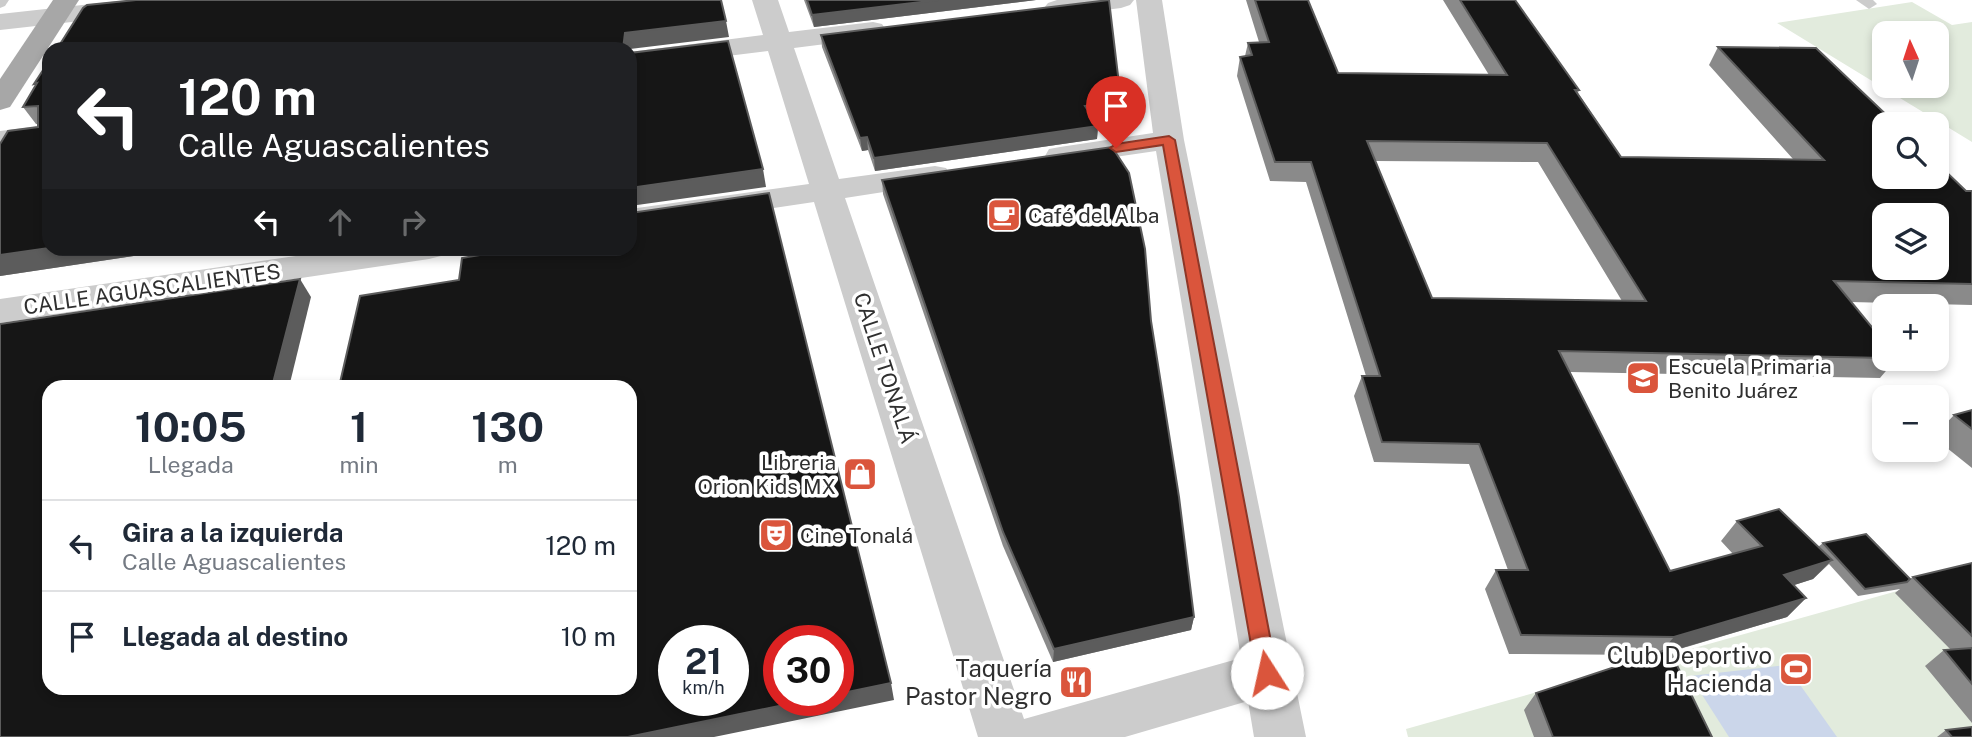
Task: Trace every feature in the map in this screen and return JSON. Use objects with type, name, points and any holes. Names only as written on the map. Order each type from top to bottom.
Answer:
[{"type":"main road","points":[[0,101],[61,8]]},
{"type":"street","points":[[0,22],[61,8],[197,0]]},
{"type":"street","name":"CALLE TONALÁ","points":[[765,0],[1004,737]]},
{"type":"street","points":[[1026,12],[1121,0]]},
{"type":"street","points":[[1149,0],[1169,140],[1280,737]]},
{"type":"street","points":[[637,59],[902,27]]},
{"type":"street","points":[[0,140],[42,135]]},
{"type":"street","points":[[1032,160],[1169,140]]},
{"type":"street","points":[[637,218],[964,170]]},
{"type":"street","name":"CALLE AGUASCALIENTES","points":[[0,311],[375,256]]},
{"type":"street","points":[[1041,737],[1267,673]]},
{"type":"shaded area","points":[[1912,2],[1945,21],[1872,21],[1872,81],[1777,23]]},
{"type":"shaded area","points":[[1972,22],[1972,142],[1949,128],[1949,112],[1923,112],[1900,98],[1950,98],[1950,24]]},
{"type":"shaded area","name":"Club Deportivo Hacienda","points":[[1972,570],[1972,737],[1408,737],[1406,729]]},
{"type":"water","points":[[1786,665],[1837,737],[1729,737],[1690,676]]},
{"type":"building","points":[[136,0],[721,0],[726,21],[625,33],[624,42],[61,42],[87,5]]},
{"type":"building","points":[[807,0],[938,0],[812,15]]},
{"type":"building","points":[[1109,0],[1121,101],[1085,106],[1098,126],[874,158],[867,137],[860,138],[821,35]]},
{"type":"building","points":[[1255,0],[1308,0],[1338,73],[1507,75],[1460,0],[1515,0],[1579,90],[1575,90],[1621,157],[1824,160],[1718,47],[1816,48],[1883,112],[1872,112],[1872,189],[1949,189],[1949,175],[1966,191],[1972,191],[1972,284],[1834,281],[1872,327],[1872,358],[1559,351],[1670,571],[1762,546],[1737,521],[1779,509],[1832,560],[1784,575],[1806,598],[1674,637],[1521,635],[1496,570],[1528,570],[1479,444],[1382,442],[1362,376],[1380,376],[1311,162],[1275,162],[1240,57],[1252,55],[1248,43],[1269,42]],"holes":[[[1367,141],[1547,143],[1646,301],[1432,298]]]},
{"type":"building","points":[[728,41],[763,169],[637,187],[637,52]]},
{"type":"building","points":[[42,72],[42,249],[0,255],[0,144],[8,131],[38,127],[38,106],[23,107],[37,83],[34,84]]},
{"type":"building","points":[[1112,147],[1129,173],[1145,249],[1151,321],[1179,497],[1194,617],[1054,649],[1003,532],[882,180]]},
{"type":"building","points":[[769,193],[891,683],[854,691],[854,625],[763,625],[763,709],[749,712],[749,625],[658,625],[658,716],[730,716],[628,737],[0,737],[0,324],[300,279],[274,380],[42,380],[42,695],[637,695],[637,380],[341,380],[360,296],[459,280],[462,258],[474,256],[637,256],[637,212]]},
{"type":"building","points":[[1972,410],[1972,429],[1954,415]]},
{"type":"building","points":[[1866,534],[1910,579],[1907,582],[1865,589],[1823,543]]},
{"type":"building","points":[[1972,563],[1972,636],[1913,577]]},
{"type":"building","points":[[1972,648],[1972,684],[1944,650]]},
{"type":"building","points":[[1669,649],[1712,737],[1553,737],[1536,693]]},
{"type":"building","points":[[1972,727],[1972,737],[1952,737],[1946,730]]},
{"type":"place","name":"Café del Alba","points":[[1004,215]]},
{"type":"place","name":"Escuela Primaria Benito Juárez","points":[[1643,378]]},
{"type":"place","name":"Libreria Orion Kids MX","points":[[860,474]]},
{"type":"place","name":"Cine Tonalá","points":[[776,535]]},
{"type":"place","name":"Club Deportivo Hacienda","points":[[1796,669]]},
{"type":"place","name":"Taquería Pastor Negro","points":[[1076,682]]},
{"type":"route","points":[[1116,148],[1169,140],[1267,673]]}]
